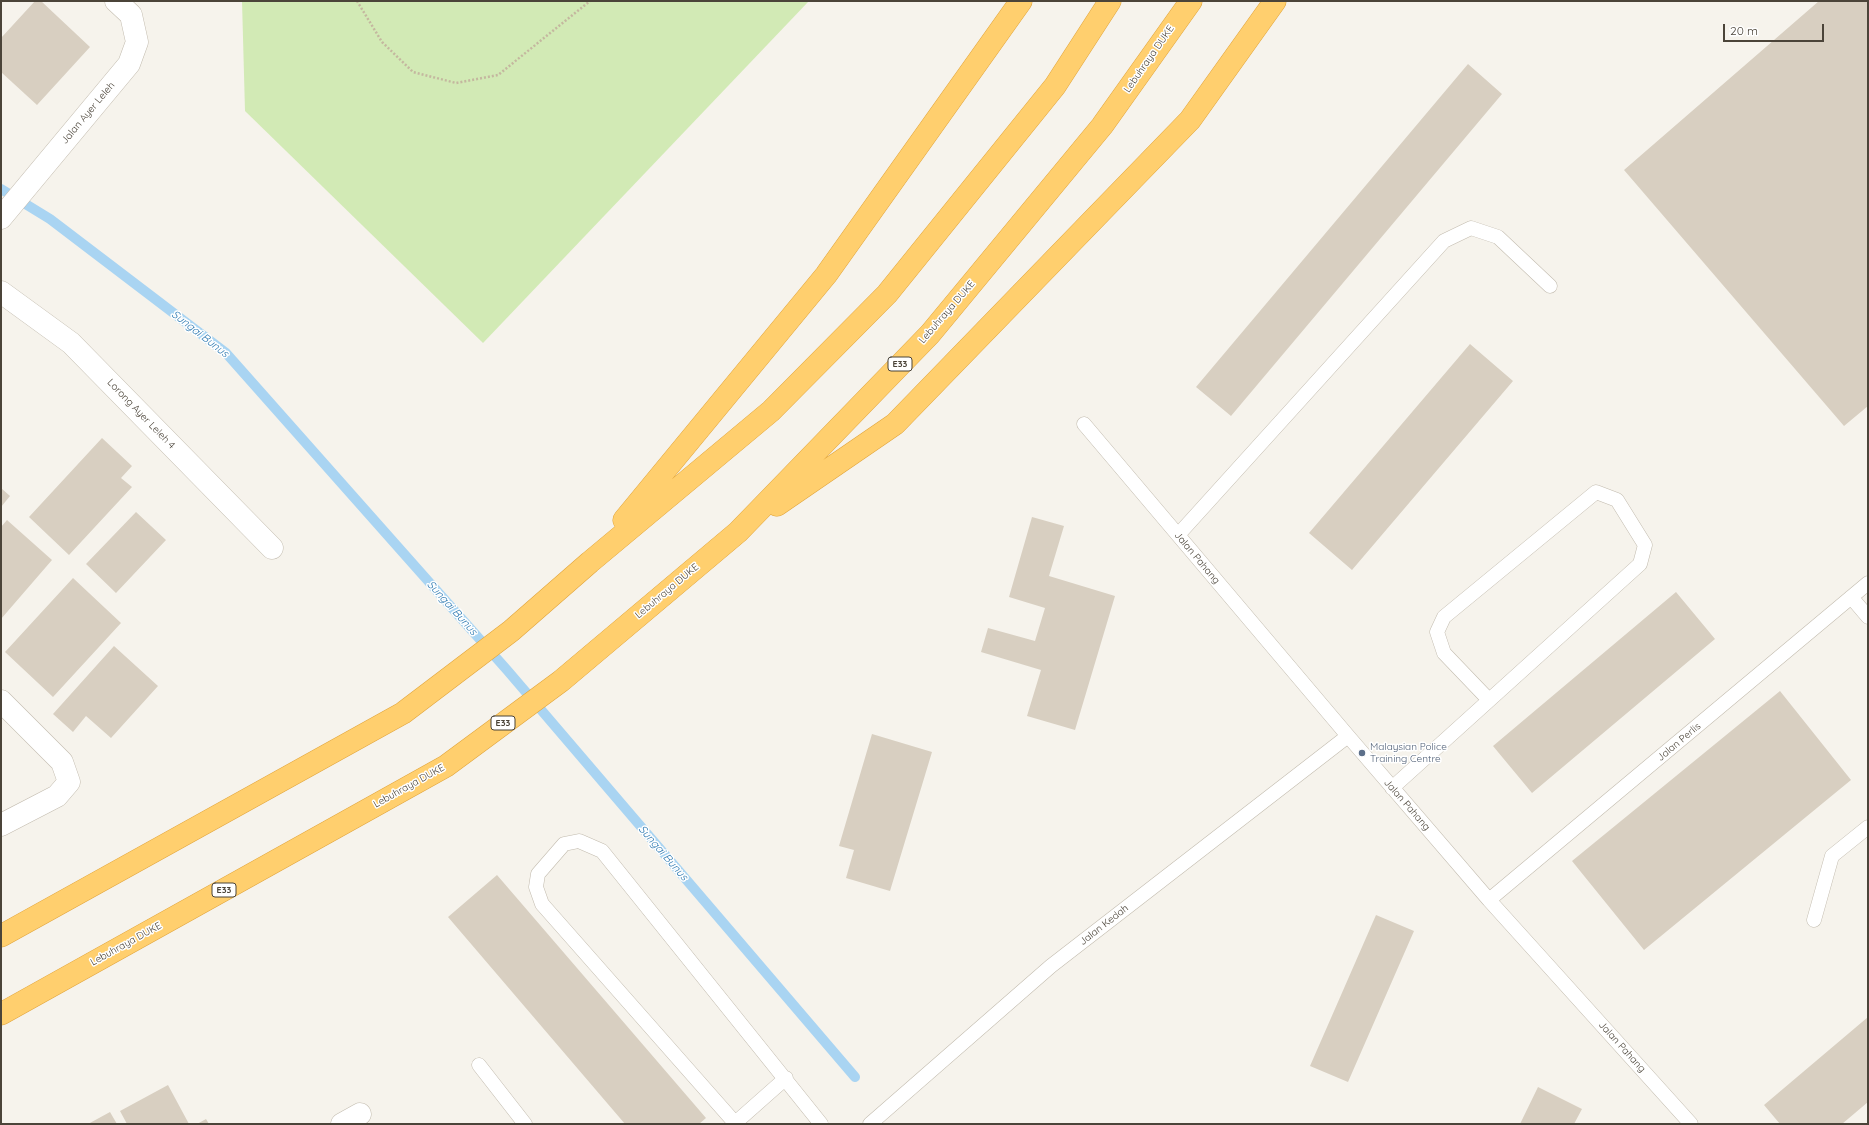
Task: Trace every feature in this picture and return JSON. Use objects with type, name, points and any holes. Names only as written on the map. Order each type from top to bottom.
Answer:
[{"type":"highway","points":[[590,562],[826,275],[1021,1]]},
{"type":"highway","points":[[1,936],[403,713],[511,631],[590,562],[771,411],[887,294],[1055,86],[1110,1]]},
{"type":"highway","name":"Lebuhraya DUKE","points":[[1,1014],[446,766],[561,681],[738,532],[930,334],[1102,126],[1191,1]]},
{"type":"highway","points":[[738,532],[895,424],[1190,120],[1275,1]]},
{"type":"street","name":"Jalan Ayer Leleh","points":[[1,218],[129,64],[137,42],[131,15],[116,1]]},
{"type":"street","name":"Lorong Ayer Leleh 4","points":[[1,292],[71,343],[272,548]]},
{"type":"street","points":[[1,701],[62,762],[69,782],[57,796],[1,825]]},
{"type":"lane","points":[[1178,536],[1444,241],[1471,228],[1498,237],[1550,286]]},
{"type":"lane","name":"Jalan Pahang","points":[[1084,424],[1392,788],[1489,900],[1691,1124]]},
{"type":"lane","points":[[1392,788],[1640,564],[1645,544],[1617,500],[1596,492],[1444,617],[1437,632],[1444,653],[1489,700]]},
{"type":"lane","name":"Jalan Perlis","points":[[1489,900],[1868,583]]},
{"type":"lane","points":[[1852,597],[1868,617]]},
{"type":"lane","name":"Jalan Kedah","points":[[870,1124],[1051,966],[1348,736]]},
{"type":"lane","points":[[1814,920],[1832,856],[1868,827]]},
{"type":"lane","points":[[786,1078],[734,1124],[542,904],[536,887],[538,874],[564,844],[579,841],[602,851],[786,1078],[821,1124]]},
{"type":"lane","points":[[479,1065],[525,1124]]},
{"type":"path","points":[[357,1],[382,42],[413,72],[456,83],[498,75],[590,1]]},
{"type":"green space","points":[[242,1],[809,1],[483,343],[245,111]]},
{"type":"building","points":[[35,1],[41,1],[90,47],[37,105],[1,72],[1,38]]},
{"type":"building","points":[[1819,1],[1868,1],[1868,406],[1844,426],[1624,170]]},
{"type":"building","points":[[1468,64],[1502,94],[1231,416],[1196,387]]},
{"type":"building","points":[[1470,344],[1513,381],[1352,570],[1309,533]]},
{"type":"building","points":[[102,438],[132,466],[121,478],[132,487],[69,555],[29,517]]},
{"type":"building","points":[[1,488],[10,496],[1,507]]},
{"type":"building","points":[[136,512],[166,540],[116,593],[86,564]]},
{"type":"building","points":[[1032,517],[1064,526],[1049,576],[1115,596],[1075,730],[1027,716],[1041,670],[981,652],[988,628],[1035,641],[1045,608],[1009,597]]},
{"type":"building","points":[[7,520],[52,560],[1,619],[1,527]]},
{"type":"building","points":[[73,578],[121,623],[53,697],[5,652]]},
{"type":"building","points":[[1676,592],[1715,639],[1532,793],[1493,746]]},
{"type":"building","points":[[114,646],[158,686],[111,738],[86,716],[73,732],[53,714]]},
{"type":"building","points":[[1780,691],[1851,780],[1644,950],[1572,861]]},
{"type":"building","points":[[872,734],[932,752],[890,891],[846,878],[854,850],[839,846]]},
{"type":"building","points":[[497,875],[706,1118],[699,1124],[625,1124],[448,917]]},
{"type":"building","points":[[1376,915],[1414,931],[1348,1082],[1310,1066]]},
{"type":"building","points":[[1868,1017],[1868,1102],[1842,1124],[1780,1124],[1764,1105]]},
{"type":"building","points":[[168,1085],[189,1124],[127,1124],[120,1111]]},
{"type":"building","points":[[1538,1087],[1582,1109],[1574,1124],[1520,1124]]},
{"type":"building","points":[[110,1112],[117,1124],[88,1124]]},
{"type":"building","points":[[206,1119],[209,1124],[197,1124]]},
{"type":"waterway","name":"Sungai Bunus","points":[[1,189],[50,219],[226,353],[507,670],[855,1077]]},
{"type":"place","name":"Malaysian Police Training Centre","points":[[1362,753]]}]
